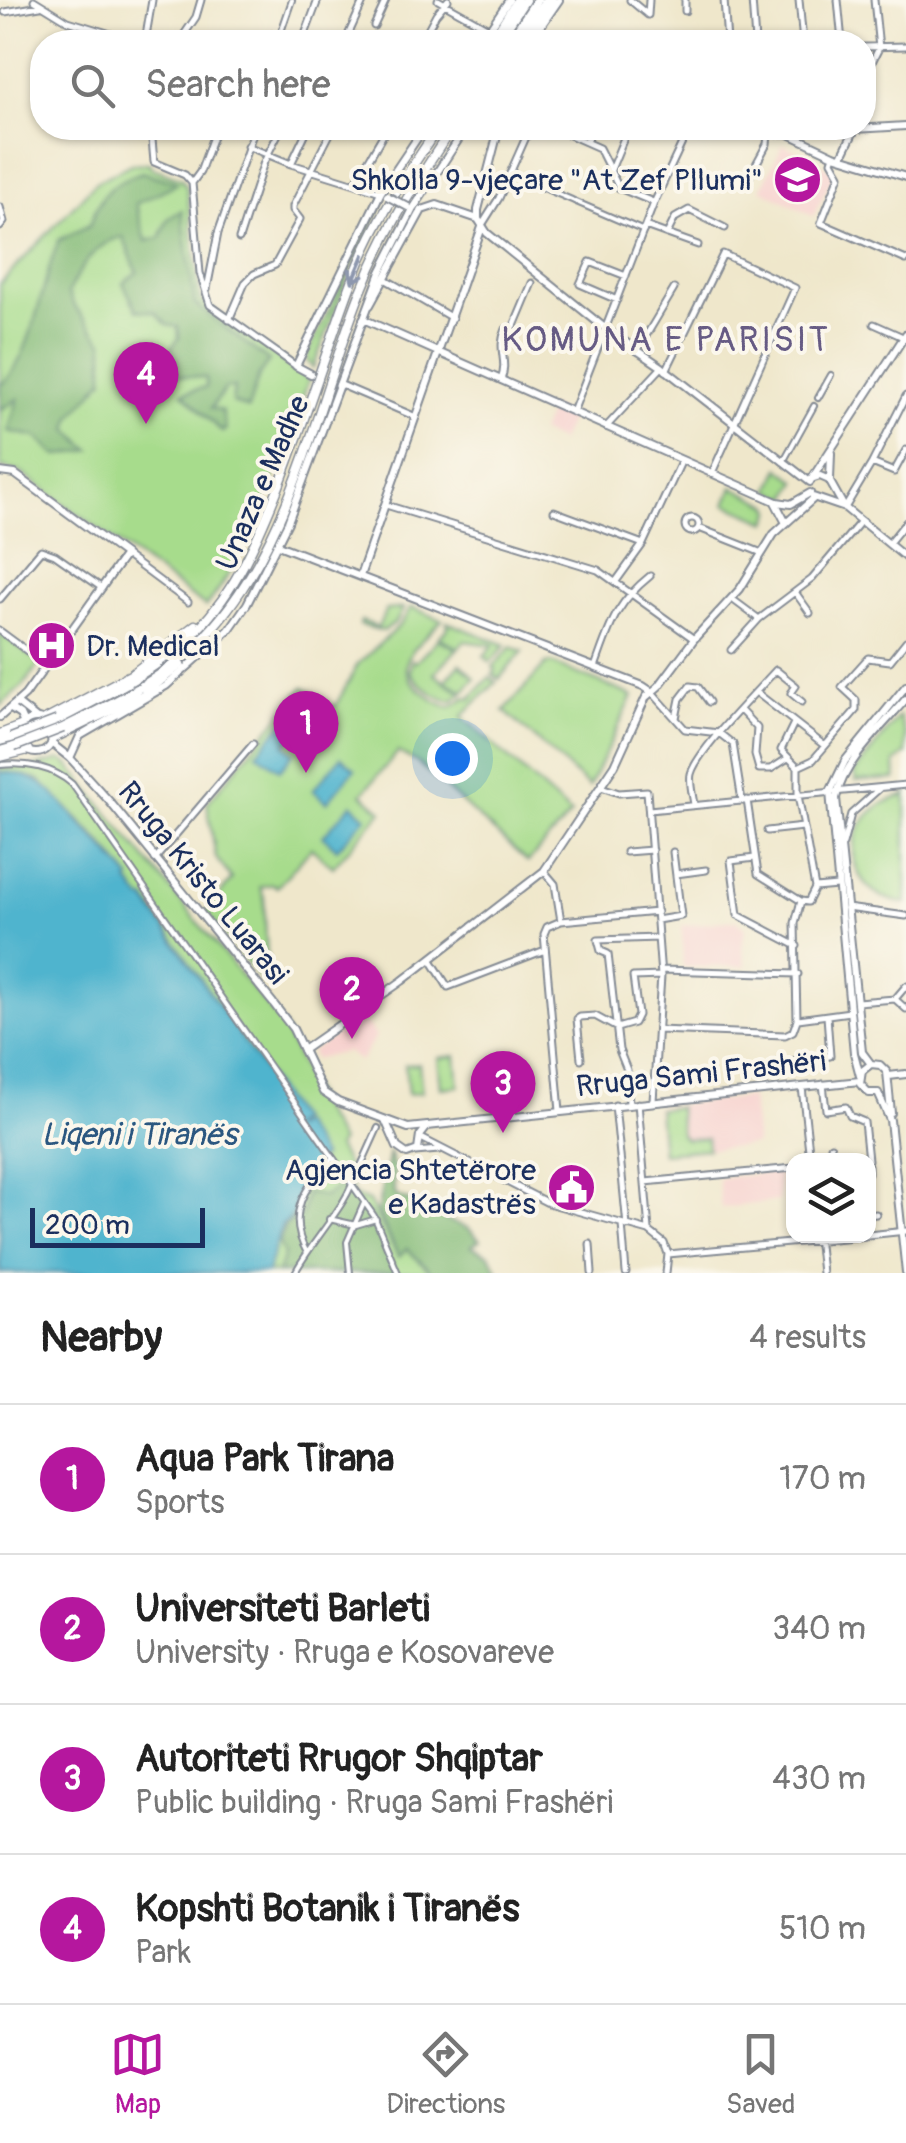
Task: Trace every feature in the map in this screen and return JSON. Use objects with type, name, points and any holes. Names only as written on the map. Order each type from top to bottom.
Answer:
[{"type":"highway","points":[[501,30],[517,0]]},
{"type":"highway","points":[[503,30],[525,0]]},
{"type":"highway","points":[[517,30],[538,0]]},
{"type":"highway","points":[[533,30],[553,0]]},
{"type":"highway","name":"Unaza e Madhe","points":[[233,594],[286,468],[360,264],[398,189],[430,140]]},
{"type":"highway","name":"Unaza e Madhe","points":[[0,754],[12,743],[137,690],[203,638],[273,532],[376,256],[407,194],[445,140]]},
{"type":"highway","points":[[40,720],[144,666],[192,628],[224,593],[233,594],[235,605],[164,679],[50,743]]},
{"type":"highway","points":[[0,738],[24,718]]},
{"type":"highway","name":"Unaza e Madhe","points":[[0,738],[12,743]]},
{"type":"highway","points":[[0,754],[28,750]]},
{"type":"street","points":[[34,0],[68,21],[98,30]]},
{"type":"street","points":[[147,30],[152,0]]},
{"type":"street","points":[[188,30],[201,0]]},
{"type":"street","points":[[282,29],[292,0]]},
{"type":"street","points":[[309,30],[318,0]]},
{"type":"street","points":[[350,30],[364,0]]},
{"type":"street","points":[[374,26],[386,0]]},
{"type":"street","points":[[428,30],[444,1],[490,29],[509,0]]},
{"type":"street","points":[[532,30],[553,0]]},
{"type":"street","points":[[533,30],[553,0]]},
{"type":"street","points":[[630,0],[648,15],[649,0]]},
{"type":"street","points":[[685,0],[685,11]]},
{"type":"street","points":[[724,0],[726,30]]},
{"type":"street","points":[[752,0],[754,30]]},
{"type":"street","points":[[799,0],[802,30]]},
{"type":"street","points":[[838,0],[841,30]]},
{"type":"street","points":[[874,0],[879,48],[876,54]]},
{"type":"street","points":[[5,12],[40,6]]},
{"type":"street","points":[[876,48],[906,46]]},
{"type":"street","points":[[876,127],[906,126]]},
{"type":"street","points":[[152,140],[154,162],[192,182],[205,297],[210,306],[311,374]]},
{"type":"street","points":[[192,182],[200,172],[212,140]]},
{"type":"street","points":[[205,297],[218,233],[250,140]]},
{"type":"street","points":[[239,239],[275,140]]},
{"type":"street","points":[[291,164],[302,140]]},
{"type":"street","points":[[228,320],[244,283],[275,265],[294,232],[300,216],[292,210],[327,140]]},
{"type":"street","points":[[355,183],[380,140]]},
{"type":"street","points":[[296,366],[384,194],[417,140]]},
{"type":"street","points":[[70,758],[83,733],[166,686],[228,630],[248,604],[278,545],[337,383],[411,208],[458,140]]},
{"type":"street","points":[[360,576],[452,318],[480,222],[497,140]]},
{"type":"street","points":[[480,222],[497,201],[525,140]]},
{"type":"street","points":[[581,140],[600,148],[618,188],[654,203]]},
{"type":"street","points":[[610,172],[623,140]]},
{"type":"street","points":[[573,412],[654,203],[683,140]]},
{"type":"street","points":[[748,178],[767,140]]},
{"type":"street","points":[[803,140],[838,156],[906,177]]},
{"type":"street","points":[[848,140],[832,162],[840,175],[821,223],[906,260]]},
{"type":"street","points":[[247,146],[355,183],[411,208]]},
{"type":"street","points":[[512,176],[644,228],[698,244]]},
{"type":"street","points":[[365,314],[426,206],[480,222],[487,233],[606,329],[811,481]]},
{"type":"street","points":[[0,207],[4,222],[0,227]]},
{"type":"street","points":[[666,234],[675,218],[689,210],[725,228]]},
{"type":"street","points":[[606,427],[664,369],[723,254],[795,288],[712,473]]},
{"type":"street","points":[[617,300],[580,284],[590,262],[626,276]]},
{"type":"street","points":[[384,279],[452,318]]},
{"type":"street","points":[[501,380],[505,360],[500,342],[506,329],[514,326],[532,283]]},
{"type":"street","points":[[637,351],[674,289]]},
{"type":"street","points":[[365,314],[440,354],[773,500],[790,504],[812,495],[844,508],[906,558]]},
{"type":"street","points":[[303,1050],[431,960],[544,871],[615,765],[640,706],[750,577],[762,554],[812,495],[811,481],[905,336],[874,324]]},
{"type":"street","points":[[818,398],[831,375]]},
{"type":"street","points":[[337,383],[416,417]]},
{"type":"street","points":[[844,508],[906,396]]},
{"type":"street","points":[[783,462],[814,406]]},
{"type":"street","points":[[872,462],[894,472],[906,450]]},
{"type":"street","points":[[824,499],[831,492],[831,452]]},
{"type":"street","points":[[617,581],[643,544],[682,460]]},
{"type":"street","points":[[0,472],[20,477],[188,602]]},
{"type":"street","points":[[811,481],[820,476],[831,484],[844,508]]},
{"type":"street","points":[[773,500],[786,523]]},
{"type":"street","points":[[386,505],[598,570],[694,639]]},
{"type":"street","points":[[554,510],[643,544]]},
{"type":"street","points":[[731,650],[759,619],[812,579],[861,521]]},
{"type":"street","points":[[888,544],[906,522]]},
{"type":"street","points":[[699,528],[762,554]]},
{"type":"street","points":[[278,545],[594,667],[652,692],[686,729],[719,733],[736,749],[758,874],[808,902],[815,888],[798,795],[798,768],[781,746],[794,724]]},
{"type":"street","points":[[0,599],[41,550],[102,588]]},
{"type":"street","points":[[0,717],[25,696],[125,555]]},
{"type":"street","points":[[594,667],[613,614],[630,591],[650,576]]},
{"type":"street","points":[[795,592],[810,613]]},
{"type":"street","points":[[732,599],[759,619]]},
{"type":"street","points":[[0,630],[46,665]]},
{"type":"street","points":[[798,768],[813,760],[856,710],[856,700],[842,687],[870,656],[890,661],[903,651],[906,641]]},
{"type":"street","points":[[694,805],[692,774],[719,733],[776,670],[796,686],[791,693],[802,702]]},
{"type":"street","points":[[676,718],[680,698],[690,686],[698,687],[708,702]]},
{"type":"street","points":[[878,1093],[866,1091],[856,1069],[832,805],[849,762],[906,686]]},
{"type":"street","points":[[756,692],[825,746]]},
{"type":"street","points":[[15,706],[24,718],[40,720],[50,728],[50,743],[39,752],[28,750],[20,740],[24,718],[25,696]]},
{"type":"street","points":[[849,762],[906,698]]},
{"type":"street","points":[[740,710],[757,728],[759,769],[772,769],[788,758]]},
{"type":"street","points":[[704,731],[710,747]]},
{"type":"street","name":"Rruga Kristo Luarasi","points":[[50,743],[70,758],[280,1014],[327,1096],[410,1128]]},
{"type":"street","points":[[154,859],[253,744]]},
{"type":"street","points":[[0,765],[33,766],[68,780],[376,1219],[398,1273]]},
{"type":"street","points":[[648,810],[906,785]]},
{"type":"street","points":[[602,787],[619,793],[647,791],[661,972],[653,1102]]},
{"type":"street","points":[[843,875],[843,842],[851,814],[881,787]]},
{"type":"street","points":[[832,805],[862,1054],[871,1064],[884,1068],[888,1079],[906,1273]]},
{"type":"street","points":[[767,831],[803,827]]},
{"type":"street","points":[[626,852],[652,850]]},
{"type":"street","points":[[560,1111],[545,950],[547,927],[561,921],[681,916],[673,852]]},
{"type":"street","points":[[755,858],[730,861],[738,916],[797,946]]},
{"type":"street","points":[[676,874],[706,870]]},
{"type":"street","points":[[544,871],[554,884],[561,921]]},
{"type":"street","points":[[815,888],[837,886]]},
{"type":"street","points":[[658,1030],[785,1035],[793,1031],[798,1020],[795,922],[801,901]]},
{"type":"street","points":[[847,908],[906,916]]},
{"type":"street","points":[[650,1231],[634,1104],[619,1050],[608,954],[601,951],[598,940],[659,938]]},
{"type":"street","points":[[431,960],[448,987],[545,950]]},
{"type":"street","points":[[581,1059],[580,1016],[594,1016],[616,1028],[634,1023],[638,1015],[633,978],[661,972],[798,974]]},
{"type":"street","points":[[857,1002],[894,999],[906,986]]},
{"type":"street","points":[[894,999],[906,1009]]},
{"type":"street","points":[[798,1020],[850,1012]]},
{"type":"street","points":[[777,1063],[830,1056],[827,1016]]},
{"type":"street","points":[[860,1078],[871,1064]]},
{"type":"street","points":[[878,1093],[888,1079],[906,1074]]},
{"type":"street","name":"Rruga Sami Frashëri","points":[[410,1128],[860,1078]]},
{"type":"street","points":[[823,1084],[826,1110],[846,1108],[850,1116],[864,1122],[867,1153]]},
{"type":"street","points":[[802,1086],[809,1153]]},
{"type":"street","points":[[878,1093],[890,1120]]},
{"type":"street","points":[[616,1105],[626,1273]]},
{"type":"street","points":[[385,1120],[399,1150],[442,1150]]},
{"type":"street","points":[[415,1152],[427,1126]]},
{"type":"street","points":[[295,1273],[354,1188],[354,1175],[378,1128]]},
{"type":"street","points":[[396,1139],[400,1132],[410,1128],[442,1150],[548,1204],[650,1231],[661,1239],[668,1254],[666,1273]]},
{"type":"street","points":[[831,1146],[832,1153]]},
{"type":"street","points":[[307,1253],[299,1234],[302,1193],[332,1159]]},
{"type":"street","points":[[645,1182],[786,1169]]},
{"type":"street","points":[[342,1173],[354,1175]]},
{"type":"street","points":[[350,1273],[347,1242],[364,1203]]},
{"type":"street","points":[[329,1219],[354,1224],[376,1219]]},
{"type":"street","points":[[876,1234],[904,1231]]},
{"type":"street","points":[[668,1254],[786,1241]]},
{"type":"street","points":[[819,1243],[822,1273]]},
{"type":"street","points":[[590,1244],[592,1273]]},
{"type":"shaded area","name":"Shkolla 9-vjeçare \"At Zef Pllumi\"","points":[[783,144],[835,172],[813,216],[761,189]]},
{"type":"shaded area","points":[[551,407],[571,416],[560,441],[540,432]]},
{"type":"shaded area","points":[[736,920],[745,928],[742,946],[746,966],[683,967],[682,926]]},
{"type":"shaded area","points":[[361,1018],[376,1036],[360,1061],[346,1052],[314,1059],[311,1052]]},
{"type":"shaded area","points":[[751,1097],[756,1145],[661,1154],[656,1107]]},
{"type":"shaded area","points":[[779,1172],[779,1201],[721,1208],[718,1178]]},
{"type":"green space","points":[[149,163],[152,168],[182,179],[187,188],[200,300],[309,380],[253,527],[206,607],[20,472],[0,467],[0,284],[96,182],[131,164]]},
{"type":"green space","points":[[142,172],[178,183],[136,204],[146,241],[160,238],[168,219],[182,210],[195,304],[269,361],[259,375],[248,409],[232,402],[234,388],[226,388],[211,408],[222,411],[226,429],[222,432],[183,393],[206,387],[206,378],[174,375],[177,360],[170,357],[179,338],[178,327],[167,325],[155,312],[137,310],[123,283],[137,272],[123,237],[113,240],[90,258],[68,293],[104,343],[104,379],[72,416],[68,429],[91,450],[57,456],[37,437],[8,431],[18,399],[0,410],[0,385],[11,374],[28,340],[59,240],[90,225],[108,191]]},
{"type":"green space","points":[[378,208],[313,368],[307,361],[308,353]]},
{"type":"green space","points":[[780,468],[797,481],[788,498],[770,490]]},
{"type":"green space","points":[[733,487],[770,505],[773,510],[768,522],[726,504]]},
{"type":"green space","points":[[411,607],[442,620],[410,654],[407,672],[412,681],[435,701],[451,707],[466,697],[470,699],[490,677],[496,682],[462,717],[571,814],[528,862],[418,763],[398,752],[362,794],[382,811],[333,867],[311,848],[277,887],[260,887],[264,897],[268,979],[261,980],[206,912],[232,879],[216,858],[207,803],[304,687],[335,707],[358,664],[401,624]]},
{"type":"green space","points":[[404,608],[396,622],[383,631],[360,625],[361,621],[378,627],[386,610]]},
{"type":"green space","points":[[447,622],[506,645],[490,662],[484,656],[493,645],[464,641],[458,648],[439,637],[448,628]]},
{"type":"green space","points":[[0,633],[40,663],[24,685],[0,706]]},
{"type":"green space","points":[[438,639],[457,649],[434,674],[462,693],[452,701],[428,690],[410,672],[412,660],[416,662]]},
{"type":"green space","points":[[511,647],[523,651],[499,679],[493,674],[493,667]]},
{"type":"green space","points":[[551,663],[633,696],[589,787],[504,711]]},
{"type":"green space","points":[[460,664],[475,678],[464,691],[445,681]]},
{"type":"green space","points":[[899,716],[906,736],[906,754],[895,762],[896,779],[856,781],[854,773]]},
{"type":"green space","points":[[61,760],[283,1026],[340,1142],[337,1147],[347,1166],[353,1195],[369,1201],[398,1256],[407,1248],[432,1273],[267,1273],[282,1225],[299,1197],[301,1180],[322,1157],[299,1123],[292,1128],[290,1125],[297,1120],[146,899],[142,901],[131,879],[104,845],[39,780],[0,772],[0,766],[32,767]]},
{"type":"green space","points":[[906,790],[906,903],[883,897],[867,885],[857,869],[854,852],[857,834],[867,817],[883,804],[905,796]]},
{"type":"green space","points":[[456,1056],[459,1086],[441,1088],[438,1058]]},
{"type":"green space","points":[[419,1064],[422,1092],[408,1094],[405,1065]]},
{"type":"green space","points":[[678,1107],[681,1135],[685,1139],[707,1138],[708,1149],[662,1153],[658,1109]]},
{"type":"green space","points":[[389,1153],[394,1167],[394,1194],[468,1228],[480,1240],[471,1246],[490,1255],[499,1273],[432,1273],[407,1249],[399,1257],[377,1212]]},
{"type":"green space","points":[[344,1183],[362,1211],[370,1215],[395,1273],[278,1273],[284,1254],[279,1243],[285,1225],[302,1215],[306,1192],[324,1197]]},
{"type":"water","points":[[286,720],[298,730],[285,745],[294,753],[280,770],[257,753]]},
{"type":"water","points":[[341,757],[355,769],[327,802],[313,790]]},
{"type":"water","name":"Liqeni i Tiranës","points":[[0,772],[27,776],[48,789],[131,879],[129,882],[145,899],[298,1120],[291,1126],[300,1123],[322,1156],[301,1182],[295,1210],[282,1225],[267,1273],[0,1273]]},
{"type":"water","points":[[352,804],[366,817],[337,849],[323,836]]},
{"type":"place","name":"Shkolla 9-vjeçare \"At Zef Pllumi\"","points":[[798,180]]},
{"type":"place","name":"Kopshti Botanik i Tiranës","points":[[146,424]]},
{"type":"place","name":"Dr. Medical","points":[[51,646]]},
{"type":"place","name":"Aqua Park Tirana","points":[[306,773]]},
{"type":"place","name":"Universiteti Barleti","points":[[352,1039]]},
{"type":"place","name":"Autoriteti Rrugor Shqiptar","points":[[503,1133]]},
{"type":"place","name":"Agjencia Shtetërore e Kadastrës","points":[[571,1187]]},
{"type":"district","name":"KOMUNA E PARISIT","points":[[666,340]]}]
